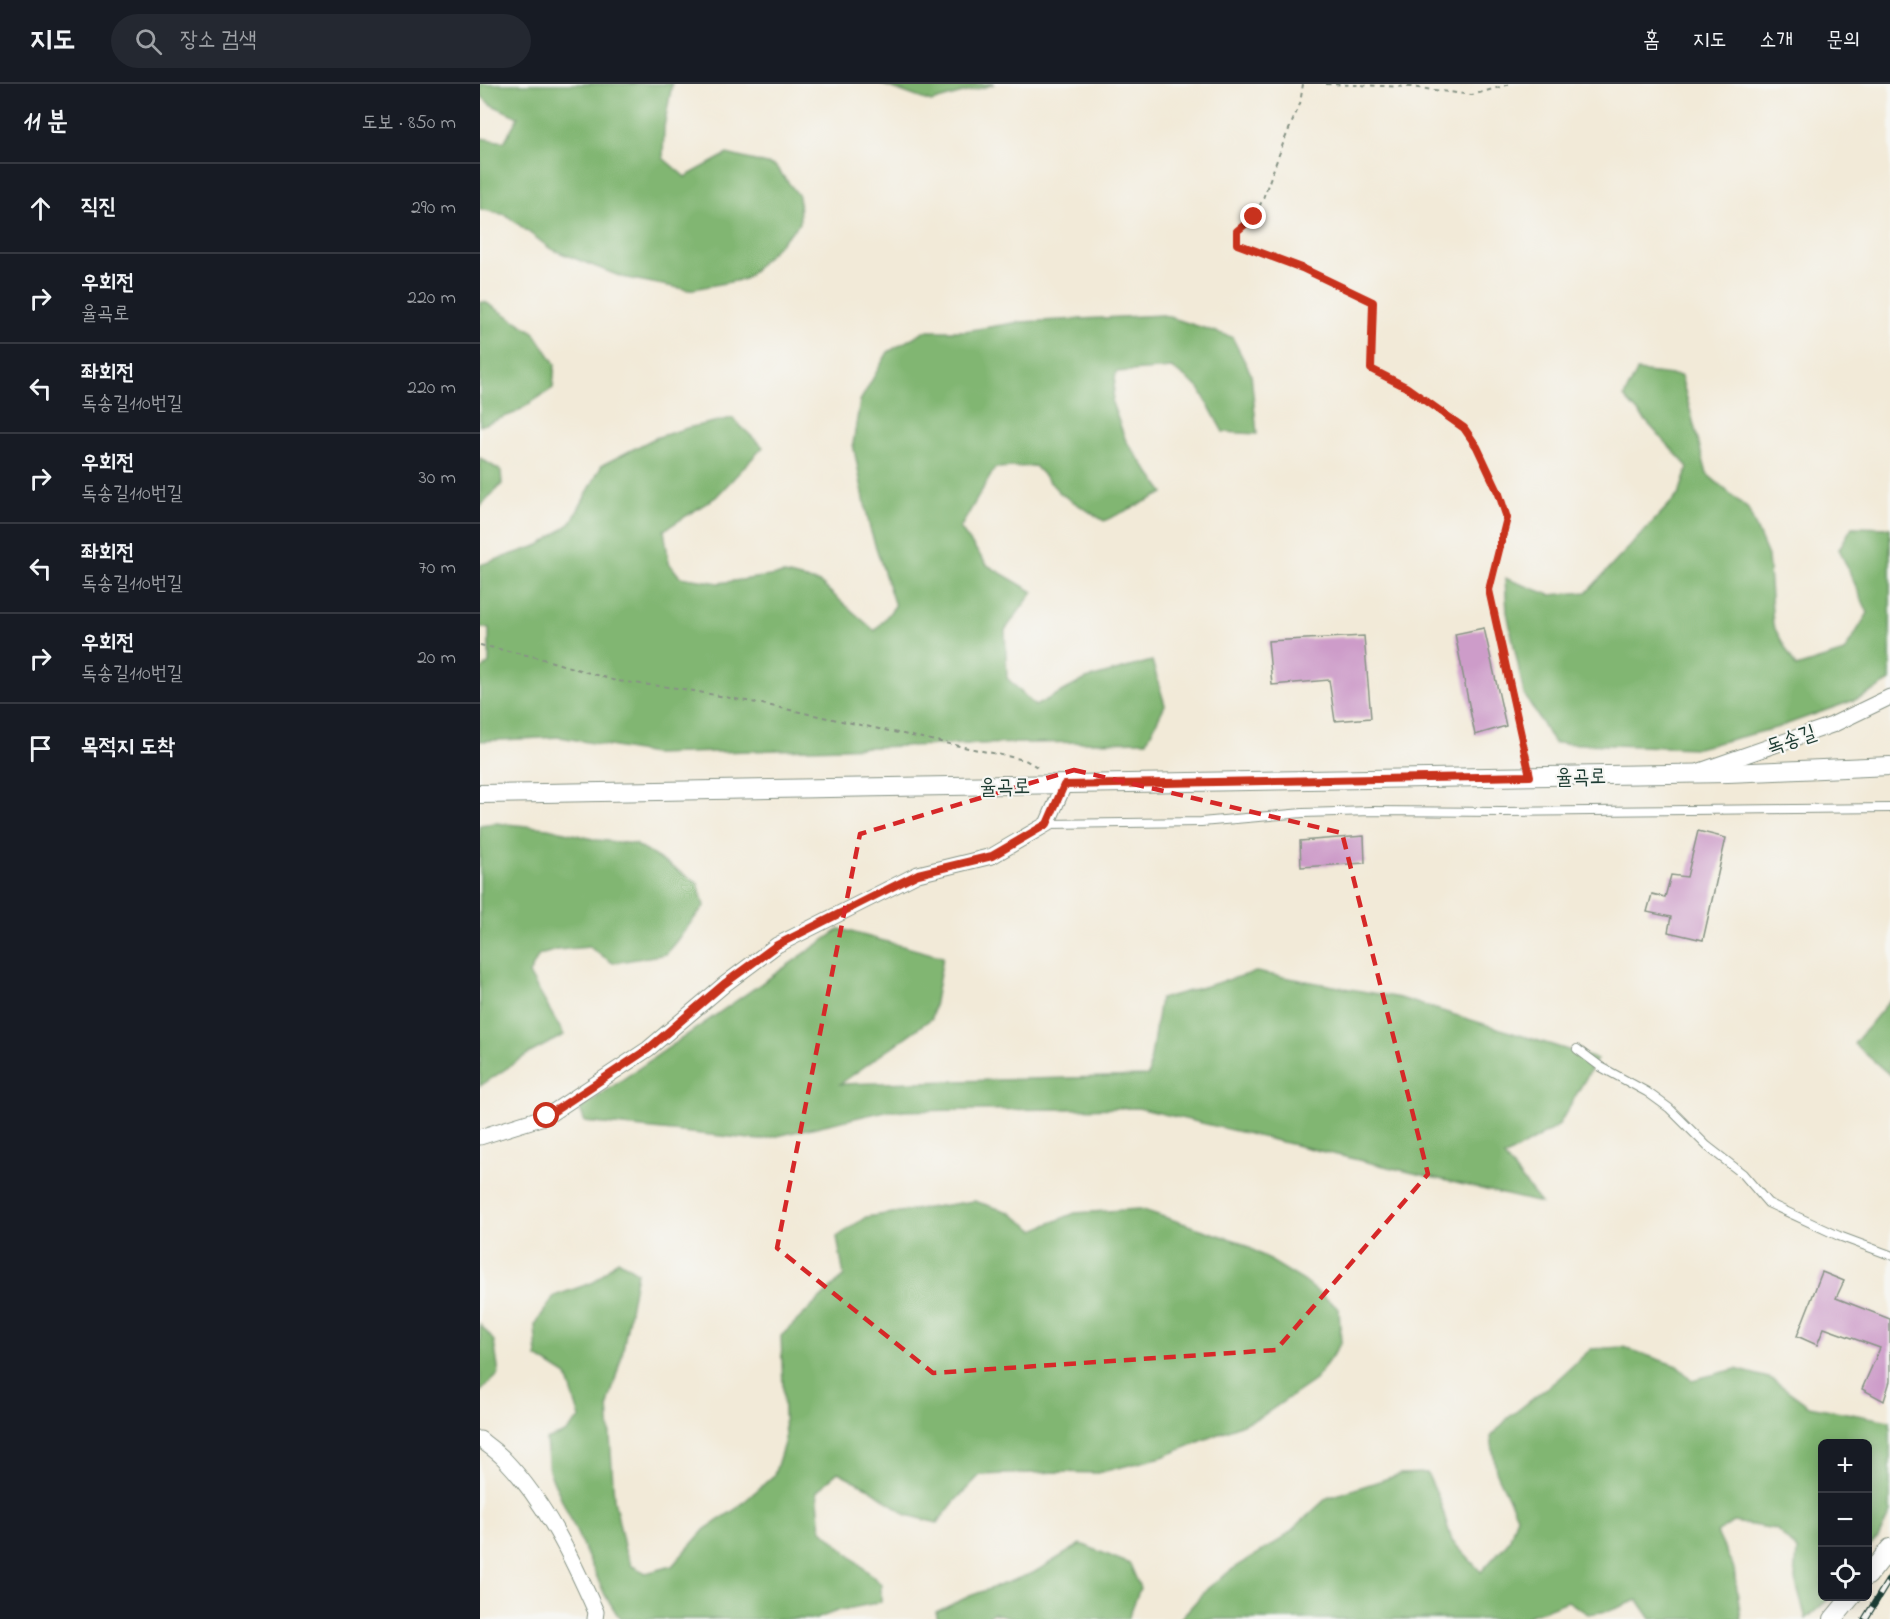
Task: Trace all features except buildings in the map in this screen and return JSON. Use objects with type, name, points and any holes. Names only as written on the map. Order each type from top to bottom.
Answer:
[{"type":"street","name":"독송길","points":[[1690,774],[1832,725],[1890,697]]},
{"type":"street","name":"율곡로","points":[[480,794],[1690,774],[1890,766]]},
{"type":"street","points":[[480,1137],[547,1116],[648,1049],[724,984],[777,945],[918,874],[992,856],[1047,824],[1064,785]]},
{"type":"street","points":[[480,1439],[504,1458],[525,1483],[550,1521],[578,1572],[596,1612],[595,1619]]},
{"type":"street","points":[[1872,1571],[1890,1548]]},
{"type":"street","points":[[1833,1619],[1847,1601]]},
{"type":"lane","points":[[1047,824],[1201,822],[1303,813],[1371,811],[1890,808]]},
{"type":"lane","points":[[1577,1049],[1601,1067],[1647,1092],[1669,1108],[1707,1146],[1743,1174],[1768,1203],[1839,1236],[1890,1255]]},
{"type":"path","points":[[1303,84],[1300,104],[1262,201],[1254,217],[1237,231],[1237,244],[1302,268],[1373,302],[1371,369],[1406,387],[1464,428],[1477,447],[1499,494],[1507,518],[1489,590],[1530,776]]},
{"type":"path","points":[[1326,84],[1411,87],[1472,95],[1510,84]]},
{"type":"path","points":[[480,645],[536,657],[616,681],[678,688],[762,704],[1025,760],[1064,785]]},
{"type":"highlighted area","points":[[1074,770],[1342,833],[1428,1174],[1276,1350],[933,1373],[777,1248],[860,834]]},
{"type":"green space","points":[[480,84],[672,84],[664,127],[663,158],[685,177],[727,154],[775,166],[799,196],[800,223],[745,279],[689,290],[622,277],[551,249],[506,215],[480,209],[480,138],[504,142],[518,117],[490,104],[480,95]]},
{"type":"green space","points":[[881,84],[995,84],[931,102]]},
{"type":"green space","points":[[480,302],[485,302],[534,332],[555,364],[553,388],[515,413],[480,426]]},
{"type":"green space","points":[[1163,315],[1232,337],[1251,374],[1257,434],[1223,432],[1199,388],[1172,368],[1116,372],[1112,403],[1126,441],[1164,493],[1104,521],[1061,494],[1035,466],[995,468],[960,528],[987,565],[1033,592],[1005,630],[1007,678],[1035,706],[1086,679],[1152,661],[1165,705],[1147,741],[653,754],[560,737],[480,741],[480,671],[489,663],[489,629],[480,627],[480,565],[540,545],[571,523],[602,465],[655,438],[732,418],[763,447],[716,497],[664,530],[669,563],[680,577],[719,583],[785,574],[820,583],[875,631],[895,606],[870,529],[853,444],[860,401],[888,352],[924,331],[965,331],[1020,322]]},
{"type":"green space","points":[[1637,371],[1681,376],[1707,474],[1748,509],[1768,556],[1773,625],[1796,667],[1844,652],[1868,613],[1839,549],[1852,527],[1890,528],[1890,681],[1863,697],[1776,728],[1697,748],[1554,743],[1524,694],[1507,612],[1505,578],[1550,595],[1587,592],[1679,494],[1688,467],[1624,397]]},
{"type":"green space","points":[[480,458],[501,471],[502,484],[480,506]]},
{"type":"green space","points":[[496,823],[548,828],[597,840],[635,844],[698,883],[704,906],[666,954],[613,963],[589,947],[558,950],[539,955],[529,974],[564,1035],[528,1054],[480,1086],[480,825]]},
{"type":"green space","points":[[840,929],[943,957],[932,1018],[840,1084],[1148,1076],[1160,999],[1256,972],[1400,998],[1597,1059],[1558,1126],[1504,1157],[1541,1203],[1138,1108],[885,1111],[760,1140],[585,1122],[580,1109]]},
{"type":"green space","points":[[1890,1000],[1890,1075],[1854,1044]]},
{"type":"green space","points":[[974,1201],[1009,1212],[1034,1230],[1075,1213],[1140,1209],[1240,1242],[1304,1281],[1339,1309],[1341,1343],[1315,1380],[1262,1416],[1162,1457],[1097,1473],[980,1475],[937,1523],[907,1515],[867,1487],[838,1472],[817,1491],[821,1529],[881,1584],[881,1602],[837,1611],[816,1619],[620,1619],[605,1595],[549,1471],[546,1440],[565,1433],[580,1418],[567,1376],[537,1357],[535,1325],[554,1296],[594,1282],[618,1260],[637,1272],[622,1355],[608,1405],[614,1499],[625,1551],[632,1566],[646,1573],[672,1566],[705,1529],[736,1509],[774,1475],[785,1440],[781,1336],[844,1276],[837,1237],[866,1217]]},
{"type":"green space","points":[[480,1324],[494,1341],[499,1374],[480,1392]]},
{"type":"green space","points":[[1623,1347],[1677,1366],[1692,1380],[1736,1369],[1772,1379],[1809,1406],[1890,1421],[1890,1513],[1878,1538],[1872,1544],[1872,1439],[1818,1439],[1818,1601],[1826,1601],[1806,1619],[1795,1580],[1797,1550],[1776,1529],[1733,1522],[1717,1533],[1734,1569],[1741,1619],[1651,1619],[1638,1600],[1609,1611],[1588,1614],[1568,1601],[1521,1619],[1180,1619],[1208,1588],[1231,1570],[1282,1539],[1327,1498],[1401,1474],[1427,1473],[1440,1501],[1452,1541],[1481,1572],[1509,1541],[1517,1516],[1496,1471],[1491,1437],[1508,1418],[1557,1380],[1591,1349]]},
{"type":"green space","points":[[1081,1544],[1130,1564],[1140,1588],[1128,1619],[1018,1619],[993,1613],[985,1619],[938,1619],[936,1612],[970,1596],[1033,1573]]},
{"type":"railway","points":[[1865,1619],[1890,1578]]},
{"type":"route","points":[[547,1116],[648,1049],[724,984],[777,945],[918,874],[992,856],[1047,824],[1064,785],[1530,776],[1489,590],[1507,518],[1499,494],[1477,447],[1464,428],[1406,387],[1371,369],[1373,302],[1302,268],[1237,244],[1237,231],[1254,217]]}]
